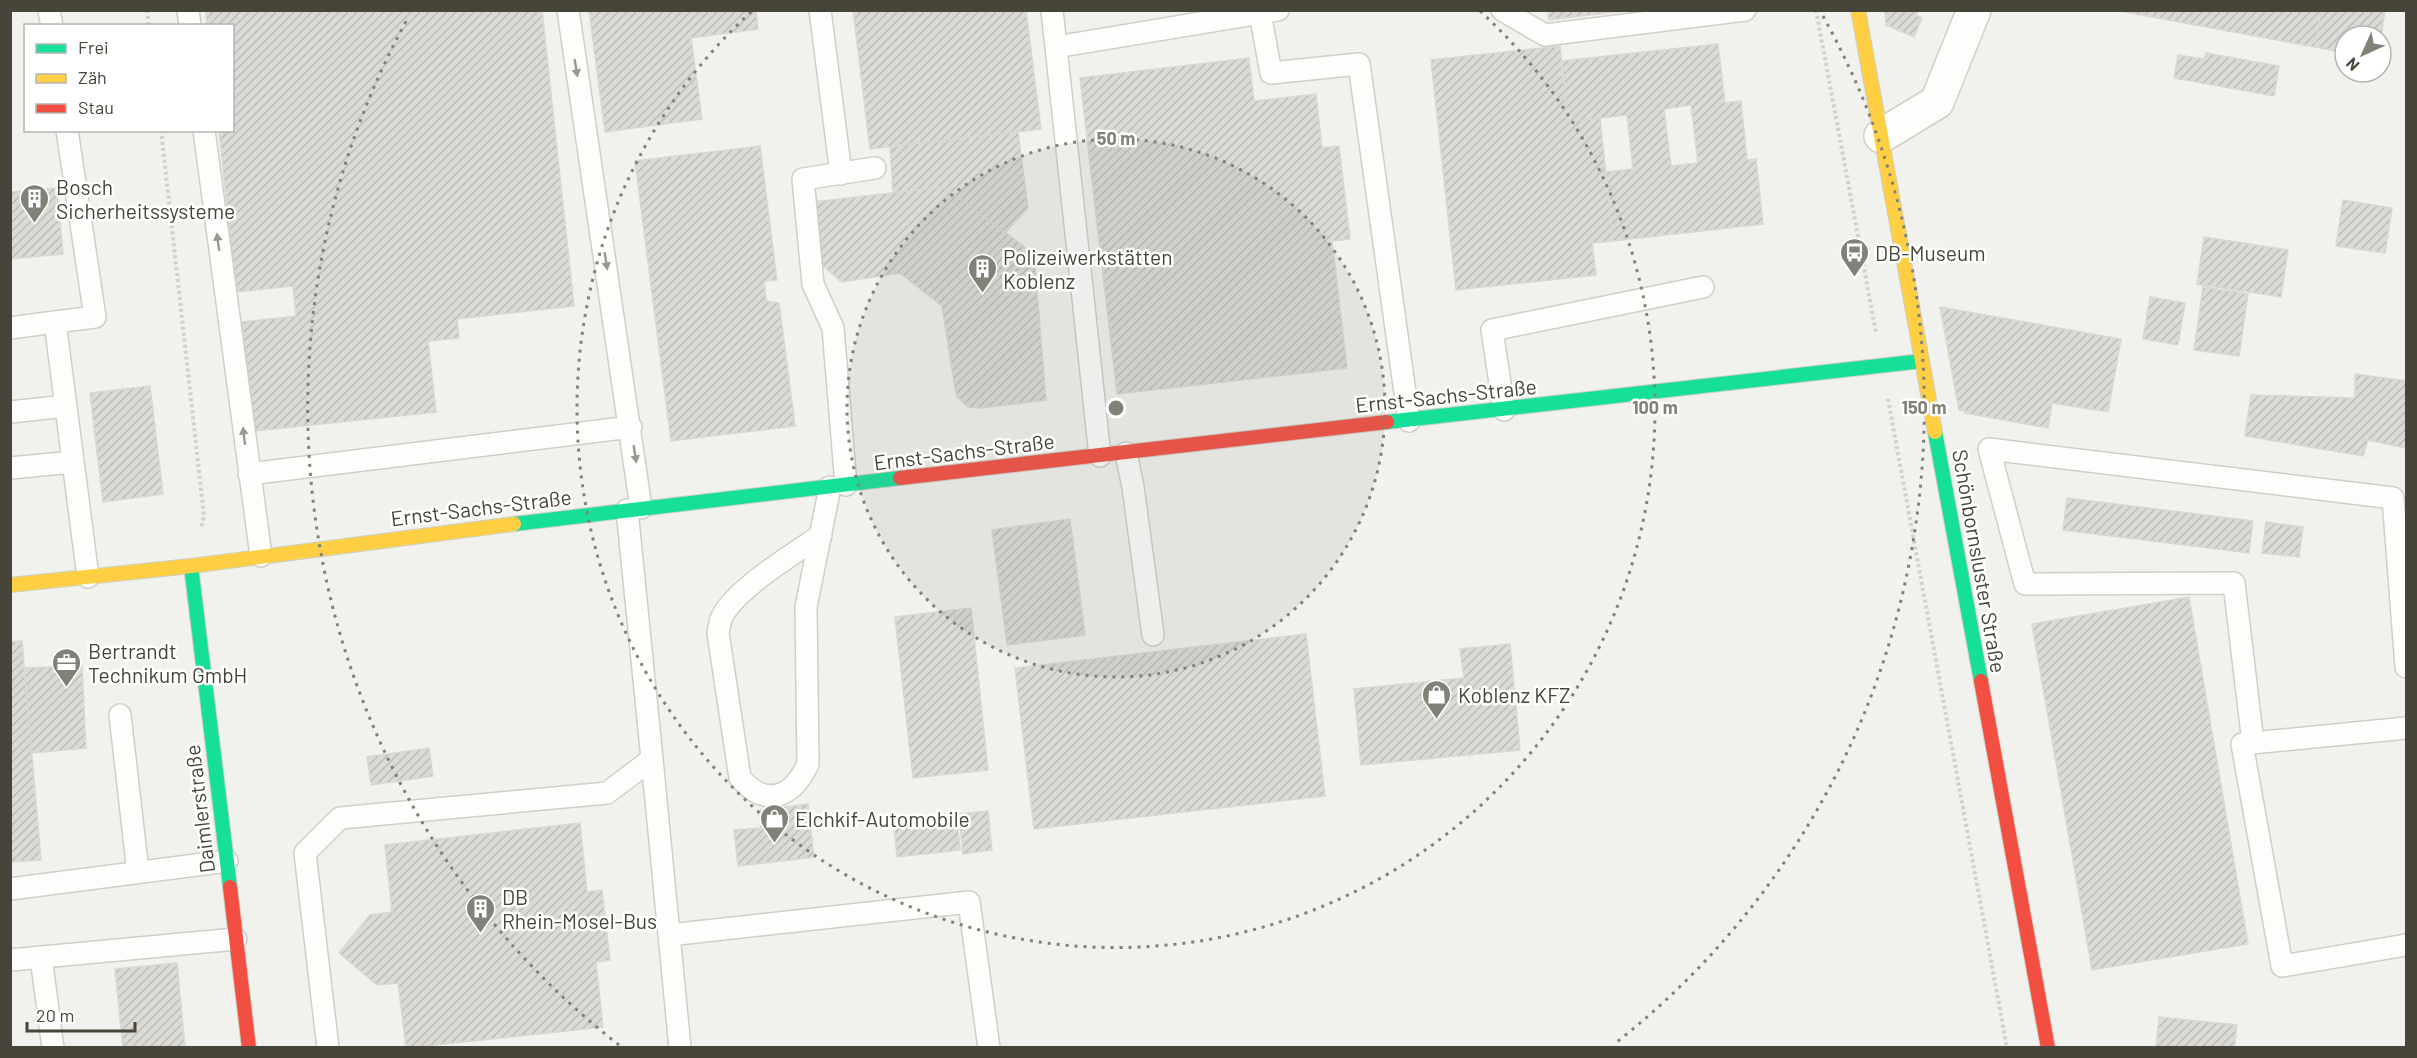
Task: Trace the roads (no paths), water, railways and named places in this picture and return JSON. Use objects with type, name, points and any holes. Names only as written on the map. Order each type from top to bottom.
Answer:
[{"type":"street","name":"Schönbornsluster Straße","points":[[1857,10],[2048,1047]]},
{"type":"street","points":[[1881,136],[1937,102],[1974,10]]},
{"type":"street","name":"Ernst-Sachs-Straße","points":[[10,585],[191,566],[634,509],[1922,361]]},
{"type":"street","name":"Daimlerstraße","points":[[191,566],[249,1047]]},
{"type":"lane","points":[[568,10],[631,428],[634,509],[652,759],[680,1047]]},
{"type":"lane","points":[[820,10],[841,174]]},
{"type":"lane","points":[[1052,10],[1100,456]]},
{"type":"lane","points":[[1502,10],[1545,35],[1745,10]]},
{"type":"lane","points":[[1056,47],[1269,12],[1271,73],[1359,64],[1409,421]]},
{"type":"lane","points":[[10,328],[95,317],[67,132]]},
{"type":"lane","points":[[204,132],[261,556]]},
{"type":"lane","points":[[821,535],[763,576],[733,601],[721,618],[718,633],[740,778],[750,789],[765,797],[776,796],[788,789],[802,777],[808,764],[806,607],[821,535],[838,486],[833,328],[813,284],[803,179],[875,168]]},
{"type":"lane","points":[[1504,410],[1492,330],[1703,287]]},
{"type":"lane","points":[[55,322],[88,577]]},
{"type":"lane","points":[[10,412],[66,406]]},
{"type":"lane","points":[[249,474],[631,428]]},
{"type":"lane","points":[[2253,743],[2234,583],[2025,584],[1989,449],[2393,498],[2406,667]]},
{"type":"lane","points":[[1126,453],[1133,487],[1153,635]]},
{"type":"lane","points":[[10,468],[73,462]]},
{"type":"lane","points":[[120,715],[138,872]]},
{"type":"lane","points":[[2406,728],[2242,744],[2282,966],[2406,945]]},
{"type":"lane","points":[[328,1047],[305,853],[340,818],[607,793],[652,759]]},
{"type":"lane","points":[[10,889],[227,861]]},
{"type":"lane","points":[[669,935],[969,902],[989,1047]]},
{"type":"lane","points":[[10,960],[236,939]]},
{"type":"lane","points":[[41,957],[53,1047]]},
{"type":"place","name":"Bosch Sicherheitssysteme","points":[[35,224]]},
{"type":"place","name":"DB-Museum","points":[[1854,278]]},
{"type":"place","name":"Polizeiwerkstätten Koblenz","points":[[982,294]]},
{"type":"place","name":"Bertrandt Technikum GmbH","points":[[67,688]]},
{"type":"place","name":"Koblenz KFZ","points":[[1437,720]]},
{"type":"place","name":"Elchkif-Automobile","points":[[774,844]]},
{"type":"place","name":"DB Rhein-Mosel-Bus","points":[[481,934]]}]
